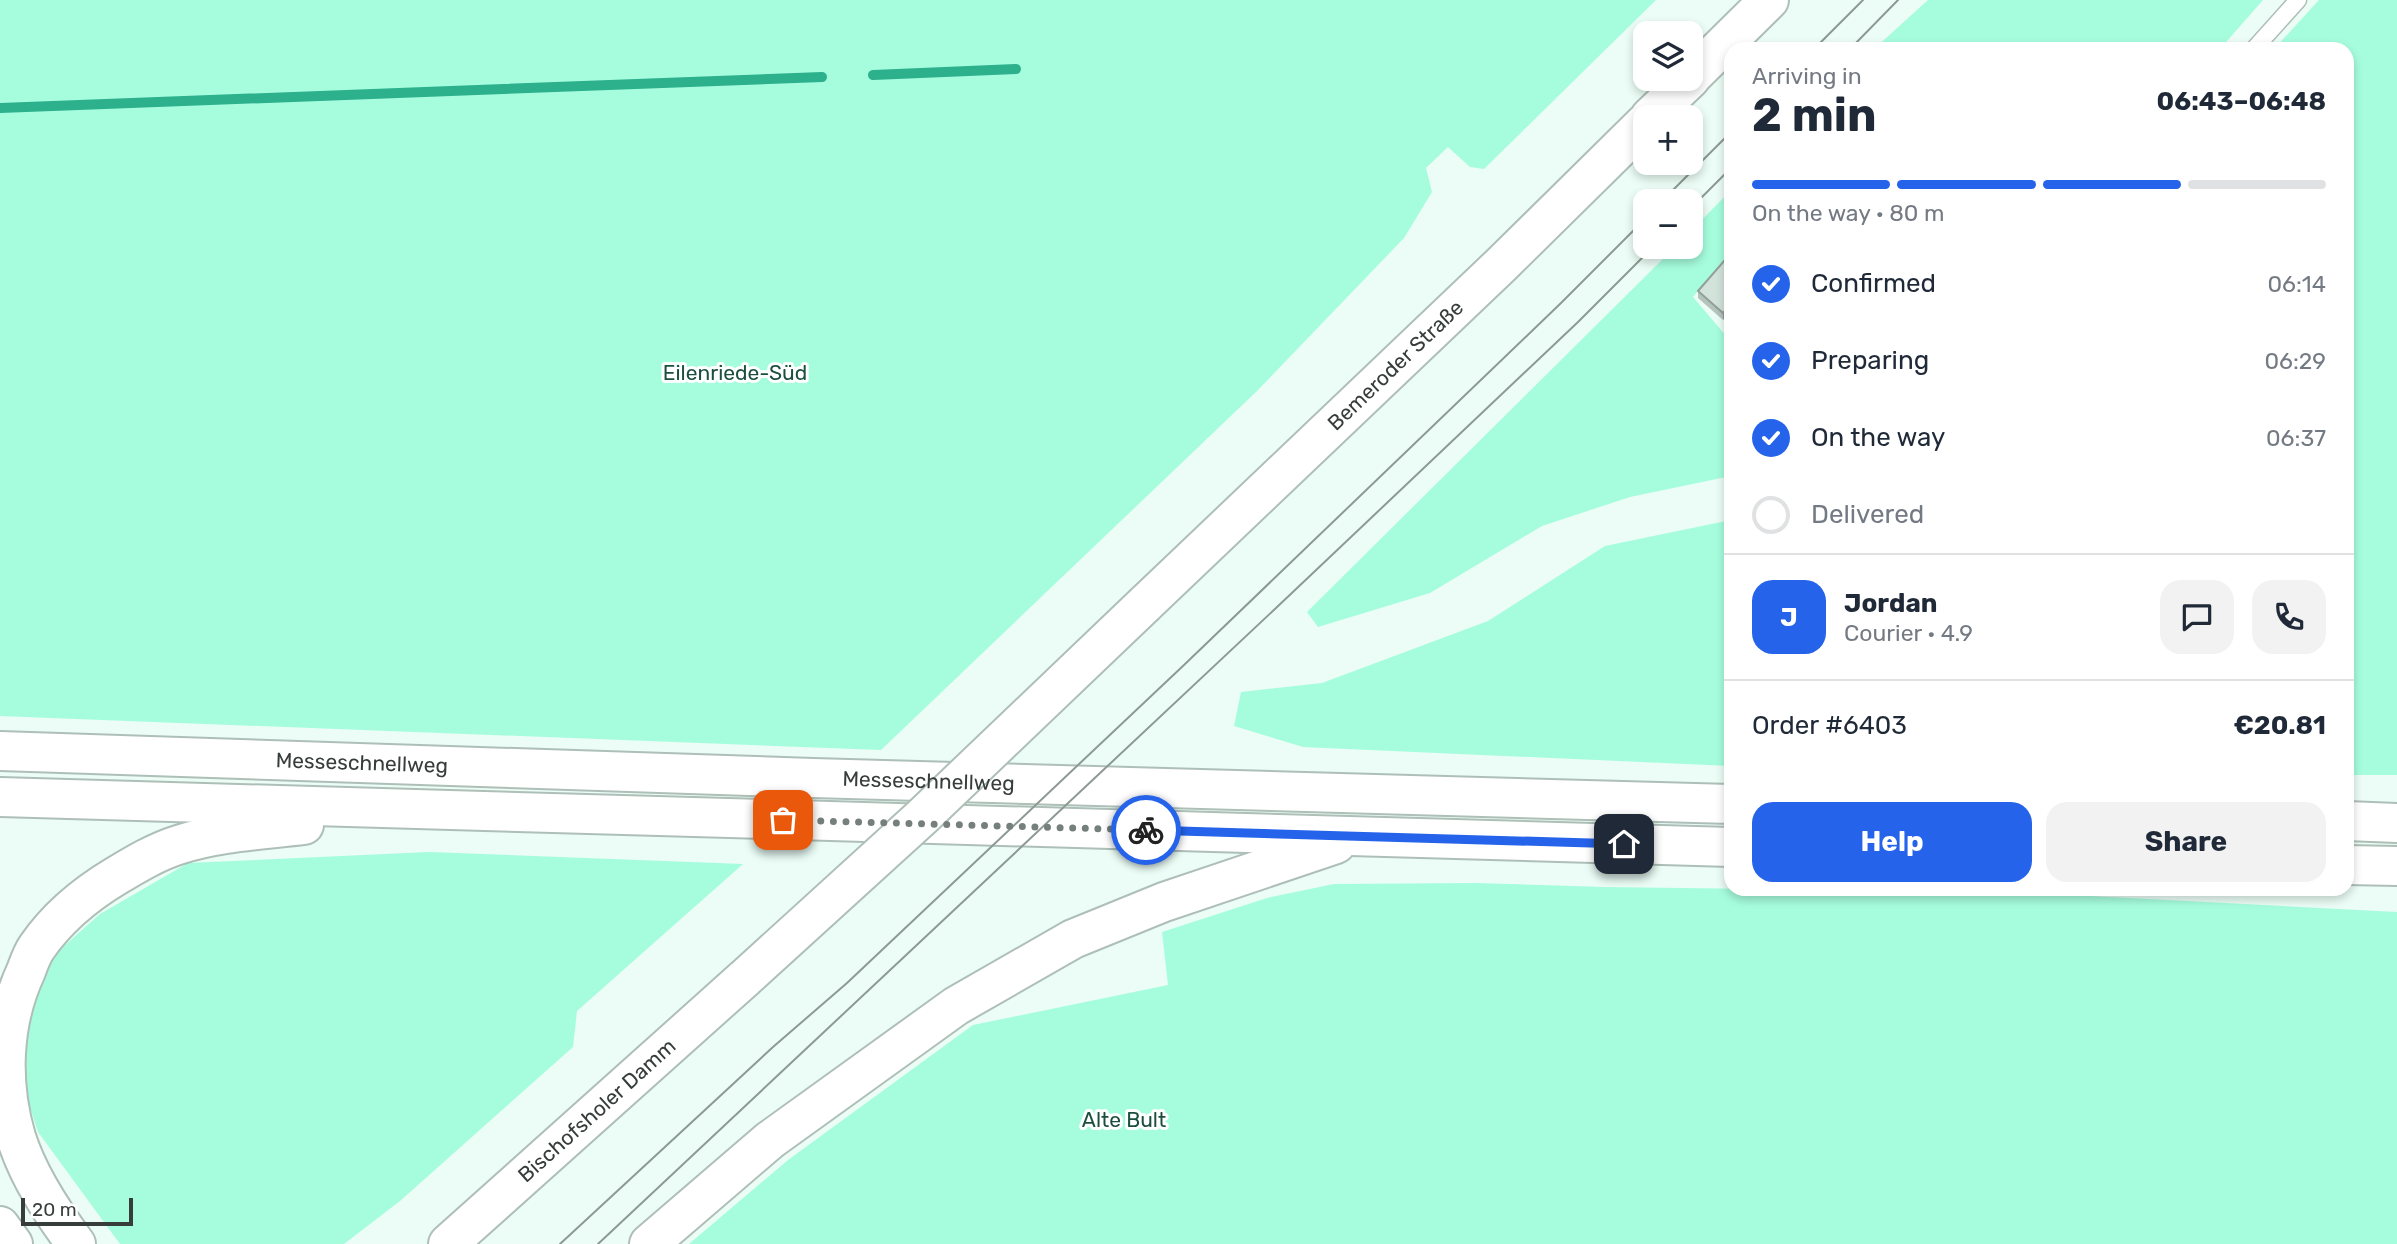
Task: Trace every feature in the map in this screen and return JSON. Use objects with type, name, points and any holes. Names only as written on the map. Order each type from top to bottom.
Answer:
[{"type":"main road","points":[[1726,42],[1769,0]]},
{"type":"main road","points":[[1703,65],[1724,44]]},
{"type":"main road","points":[[1662,105],[1677,91]]},
{"type":"main road","name":"Bemeroder Straße","points":[[745,978],[922,817],[1502,264],[1633,135]]},
{"type":"main road","name":"Messeschnellweg","points":[[0,751],[1724,804]]},
{"type":"main road","name":"Messeschnellweg","points":[[0,797],[1724,847]]},
{"type":"main road","points":[[76,1244],[36,1184],[17,1140],[8,1104],[5,1065],[8,1024],[19,986],[35,949],[53,926],[107,882],[141,861],[178,845],[251,832],[422,810]]},
{"type":"main road","points":[[2354,821],[2397,823]]},
{"type":"main road","points":[[649,1244],[770,1140],[956,1006],[1073,939],[1164,902],[1250,875],[1357,836]]},
{"type":"main road","points":[[2354,865],[2397,866]]},
{"type":"main road","name":"Bischofsholer Damm","points":[[448,1244],[745,978]]},
{"type":"main road","points":[[0,1226],[13,1244]]},
{"type":"lane","points":[[2260,42],[2298,0]]},
{"type":"green space","name":"Eilenriede-Süd","points":[[0,0],[1656,0],[1484,169],[1470,167],[1448,147],[1426,168],[1432,192],[1404,238],[1257,391],[881,750],[0,716]]},
{"type":"green space","points":[[1928,0],[2263,0],[2226,42],[1882,42]]},
{"type":"green space","points":[[2319,0],[2397,0],[2397,775],[2354,775],[2354,42],[2280,42]]},
{"type":"green space","points":[[1724,197],[1724,259],[1693,297],[1724,333],[1724,477],[1630,497],[1542,526],[1430,593],[1318,627],[1307,612],[1663,259],[1703,259],[1703,219]]},
{"type":"green space","points":[[1724,521],[1724,766],[1303,747],[1234,726],[1241,692],[1322,683],[1488,621],[1605,546]]},
{"type":"green space","points":[[429,852],[743,864],[577,1011],[573,1047],[400,1201],[344,1244],[120,1244],[38,1132],[23,1086],[27,1018],[56,953],[100,914],[188,863]]},
{"type":"green space","name":"Alte Bult","points":[[1476,883],[1724,888],[1724,896],[2088,896],[2397,912],[2397,1244],[689,1244],[788,1160],[973,1025],[1168,985],[1162,932],[1267,898],[1334,884]]},
{"type":"building","points":[[1724,261],[1724,312],[1698,291]]},
{"type":"waterway","points":[[873,75],[1016,69]]},
{"type":"waterway","points":[[0,108],[822,77]]},
{"type":"tram line","points":[[1821,42],[1863,0]]},
{"type":"tram line","points":[[1857,42],[1898,0]]},
{"type":"tram line","points":[[1674,189],[1724,139]]},
{"type":"tram line","points":[[1703,196],[1724,175]]},
{"type":"tram line","points":[[560,1244],[773,1047],[847,983],[1184,665],[1633,231]]},
{"type":"tram line","points":[[598,1244],[1276,608],[1641,259]]},
{"type":"way so far","points":[[783,820],[1146,830]]},
{"type":"route","points":[[1146,830],[1624,844]]}]
